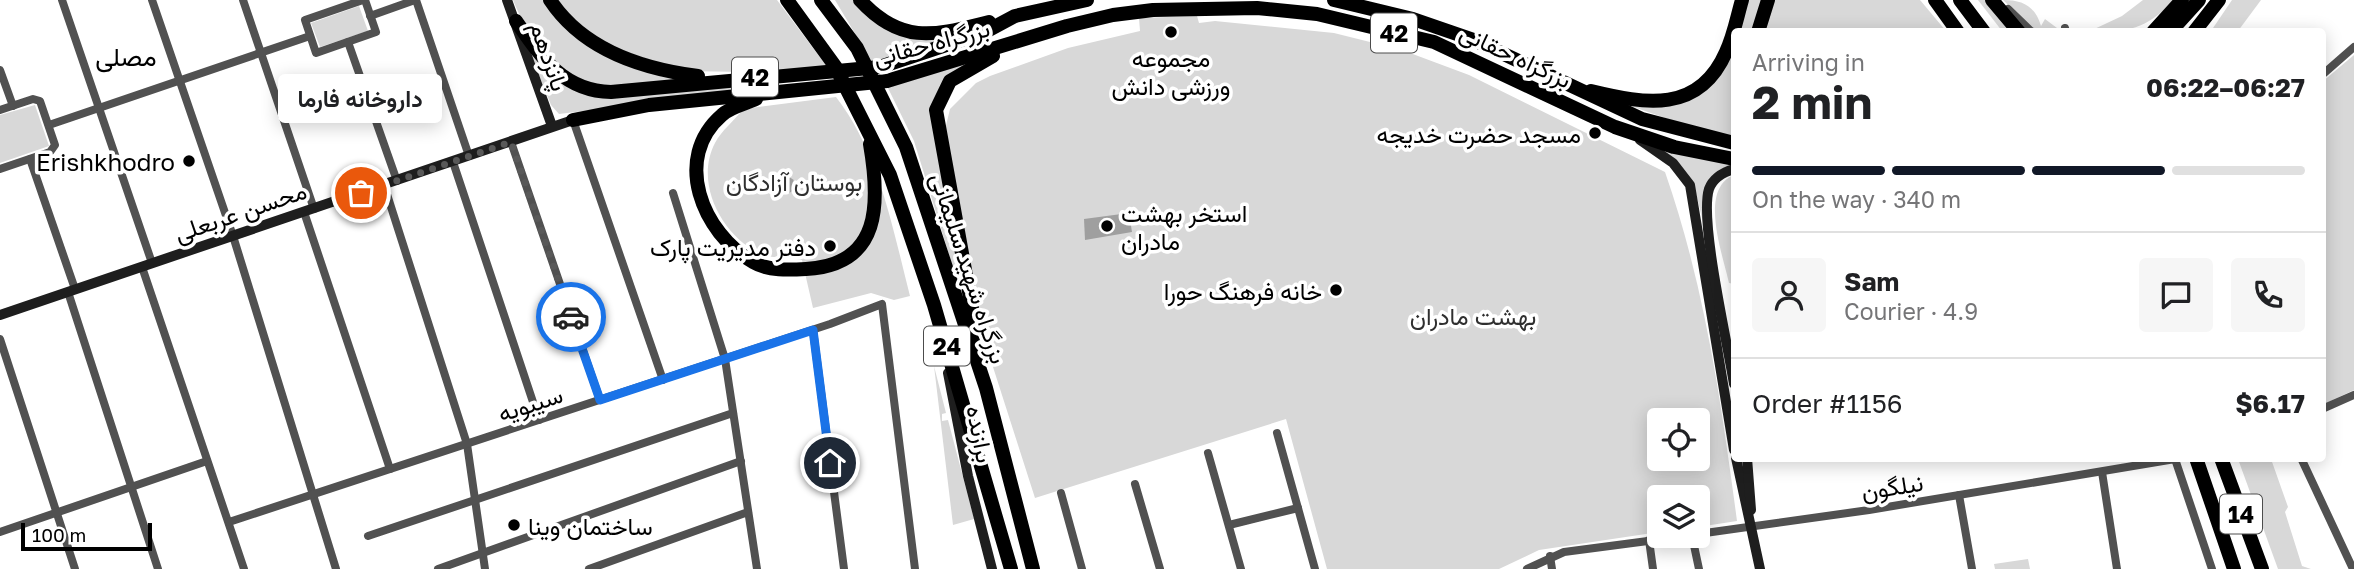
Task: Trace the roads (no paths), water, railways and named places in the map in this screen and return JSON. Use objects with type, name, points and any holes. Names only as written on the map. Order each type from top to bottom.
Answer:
[{"type":"highway","points":[[550,0],[568,23],[591,41],[628,60],[661,71],[738,78]]},
{"type":"highway","name":"بزرگراه شهید سلیمانی","points":[[784,0],[835,66],[890,175],[934,305],[1011,569]]},
{"type":"highway","name":"بزرگراه شهید سلیمانی","points":[[821,0],[857,48],[906,147],[986,388],[1033,569]]},
{"type":"highway","points":[[831,0],[857,48]]},
{"type":"highway","points":[[860,0],[887,23],[921,34],[946,33],[1015,16]]},
{"type":"highway","name":"بزرگراه حقانی","points":[[516,21],[553,70],[590,90],[611,92],[880,66],[985,32],[1015,16],[1087,0]]},
{"type":"highway","name":"بزرگراه حقانی","points":[[1334,0],[1413,19],[1474,40],[1579,89],[1604,104],[1642,119],[1731,143]]},
{"type":"highway","points":[[1733,28],[1742,0]]},
{"type":"highway","points":[[1759,28],[1768,0]]},
{"type":"highway","points":[[1923,0],[1948,18]]},
{"type":"highway","points":[[1935,0],[1955,28]]},
{"type":"highway","points":[[1960,0],[1981,28]]},
{"type":"highway","points":[[1992,0],[2016,28]]},
{"type":"highway","points":[[2157,28],[2182,0]]},
{"type":"highway","points":[[2174,28],[2199,0]]},
{"type":"highway","points":[[2197,28],[2220,0]]},
{"type":"highway","points":[[2203,28],[2220,0]]},
{"type":"highway","name":"بزرگراه حقانی","points":[[573,120],[649,105],[887,81],[1092,19],[1153,10],[1231,8],[1317,14],[1434,42],[1615,127],[1674,147],[1731,158]]},
{"type":"highway","points":[[1579,89],[1649,102],[1681,97],[1705,84],[1721,64],[1731,34]]},
{"type":"highway","points":[[986,388],[936,110],[943,91],[961,72],[1036,36]]},
{"type":"highway","points":[[765,95],[723,113],[704,136],[695,163],[698,195],[713,222],[731,246],[755,264],[783,270],[810,269],[851,255],[865,240],[875,214],[877,188],[867,129]]},
{"type":"highway","name":"14","points":[[2197,462],[2234,569]]},
{"type":"highway","name":"14","points":[[2222,462],[2262,569]]},
{"type":"main road","name":"پانزدهم","points":[[507,0],[552,126]]},
{"type":"main road","name":"محسن عربعلی","points":[[0,315],[573,120]]},
{"type":"main road","points":[[1615,127],[1661,153],[1683,175],[1692,193],[1731,369]]},
{"type":"main road","points":[[1731,170],[1722,174],[1709,189],[1708,256],[1731,428]]},
{"type":"main road","name":"برازنده","points":[[934,305],[968,476],[992,569]]},
{"type":"main road","points":[[1737,462],[1760,569]]},
{"type":"main road","points":[[1747,462],[1751,488],[1751,527]]},
{"type":"street","points":[[62,0],[99,108],[207,461],[244,569]]},
{"type":"street","points":[[152,0],[233,236],[336,569]]},
{"type":"street","points":[[243,0],[390,469]]},
{"type":"street","points":[[364,0],[376,32],[316,53],[304,20],[335,4],[364,0]]},
{"type":"street","points":[[370,16],[415,0],[469,156]]},
{"type":"street","points":[[2000,0],[2028,28]]},
{"type":"street","points":[[49,125],[310,36]]},
{"type":"street","points":[[348,42],[397,181]]},
{"type":"street","points":[[2326,72],[2354,47]]},
{"type":"street","points":[[0,70],[13,106]]},
{"type":"street","points":[[0,110],[38,100],[49,125],[54,149],[0,169]]},
{"type":"street","points":[[573,120],[663,380]]},
{"type":"street","points":[[511,142],[600,400]]},
{"type":"street","points":[[30,159],[158,569]]},
{"type":"street","points":[[453,162],[539,420]]},
{"type":"street","points":[[384,185],[467,444],[485,569]]},
{"type":"street","points":[[673,192],[725,359],[757,567],[746,569]]},
{"type":"street","name":"سیبویه","points":[[229,522],[813,330],[882,304],[915,569]]},
{"type":"street","points":[[813,330],[844,569]]},
{"type":"street","points":[[0,340],[75,569]]},
{"type":"street","points":[[2326,407],[2354,394]]},
{"type":"street","points":[[368,536],[733,413]]},
{"type":"street","points":[[1277,433],[1315,569]]},
{"type":"street","points":[[1208,453],[1241,569]]},
{"type":"street","points":[[0,532],[207,461]]},
{"type":"street","points":[[438,569],[740,461]]},
{"type":"street","name":"نیلگون","points":[[1710,532],[2158,462]]},
{"type":"street","points":[[2176,462],[2212,569]]},
{"type":"street","points":[[2303,462],[2353,569]]},
{"type":"street","points":[[2102,472],[2117,569]]},
{"type":"street","points":[[1135,484],[1160,569]]},
{"type":"street","points":[[1061,494],[1082,569]]},
{"type":"street","points":[[1959,495],[1972,569]]},
{"type":"street","points":[[1229,525],[1298,508]]},
{"type":"street","points":[[589,569],[748,512]]},
{"type":"street","points":[[1527,569],[1550,555],[1647,540]]},
{"type":"street","points":[[1649,548],[1653,569]]},
{"type":"street","points":[[1695,548],[1699,569]]},
{"type":"street","points":[[1550,555],[1552,569]]},
{"type":"place","name":"مجموعه ورزشی دانش","points":[[1171,32]]},
{"type":"place","name":"مسجد حضرت خدیجه","points":[[1595,133]]},
{"type":"place","name":"Erishkhodro","points":[[189,161]]},
{"type":"place","name":"داروخانه فارما","points":[[361,193]]},
{"type":"place","name":"استخر بهشت مادران","points":[[1107,226]]},
{"type":"place","name":"دفتر مدیریت پارک","points":[[830,246]]},
{"type":"place","name":"خانه فرهنگ حورا","points":[[1336,290]]},
{"type":"place","name":"ساختمان وینا","points":[[514,525]]},
{"type":"district","name":"مصلی","points":[[126,56]]},
{"type":"park label","name":"بوستان آزادگان","points":[[794,181]]},
{"type":"park label","name":"بهشت مادران","points":[[1473,315]]}]
